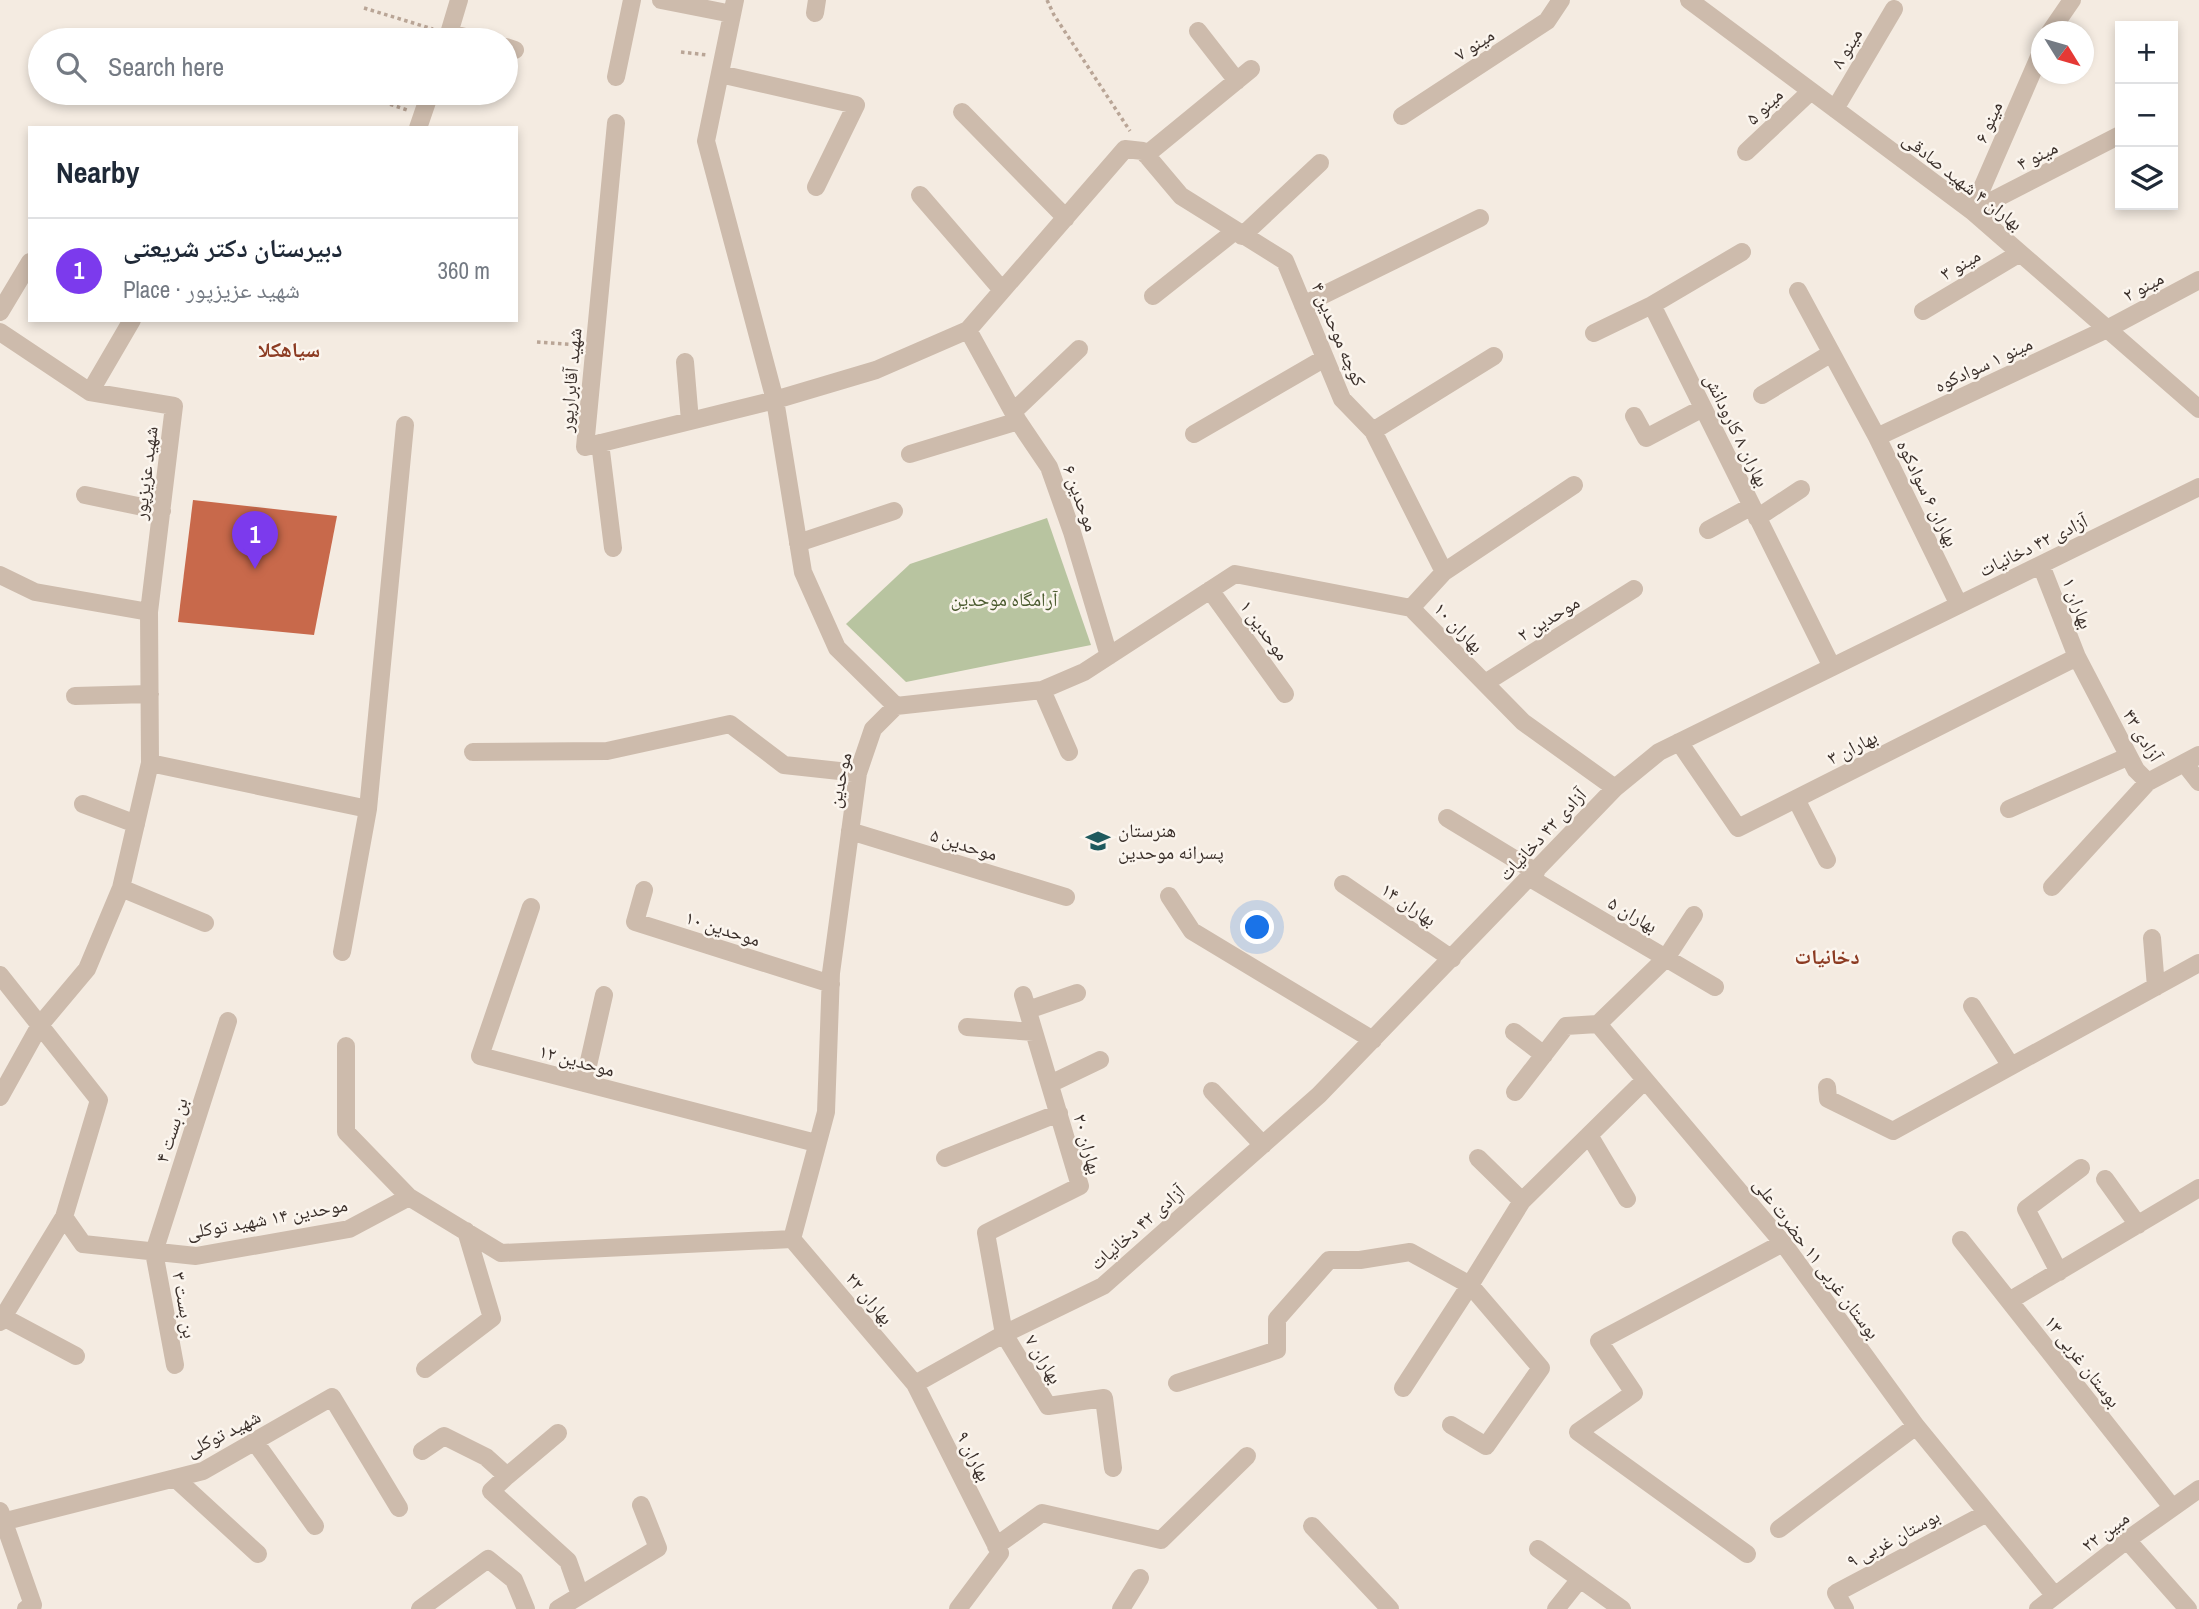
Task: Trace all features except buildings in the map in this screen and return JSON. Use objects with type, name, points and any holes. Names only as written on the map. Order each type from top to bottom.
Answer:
[{"type":"street","points":[[451,28],[459,0]]},
{"type":"street","points":[[616,77],[632,0]]},
{"type":"street","points":[[661,0],[733,7],[706,141],[775,400],[803,572],[837,648],[896,706],[1042,690],[1084,672],[1210,590]]},
{"type":"street","name":"مینو ۷","points":[[1402,116],[1547,21],[1561,0]]},
{"type":"street","name":"بهاران ۴ شهید صادقی","points":[[1689,0],[1972,211],[2199,409]]},
{"type":"street","points":[[2056,21],[2065,2]]},
{"type":"street","name":"مینو ۸","points":[[1835,108],[1894,9]]},
{"type":"street","points":[[968,330],[1125,149],[1144,153],[1244,75],[1198,31]]},
{"type":"street","points":[[721,65],[856,105],[816,187]]},
{"type":"street","name":"مینو ۶","points":[[1972,211],[2031,75]]},
{"type":"street","name":"مینو ۵","points":[[1746,152],[1811,91]]},
{"type":"street","points":[[420,122],[426,105]]},
{"type":"street","points":[[962,112],[1066,218]]},
{"type":"street","name":"شهید آقابرارپور","points":[[616,122],[585,447],[775,400],[876,370],[968,330]]},
{"type":"street","name":"مینو ۴","points":[[1972,211],[2115,138]]},
{"type":"street","name":"کوچه موحدین ۴","points":[[1144,153],[1181,196],[1285,261],[1342,399],[1373,431],[1444,572]]},
{"type":"street","points":[[1153,296],[1239,234],[1320,163]]},
{"type":"street","points":[[920,195],[1002,290]]},
{"type":"street","points":[[1303,305],[1480,218]]},
{"type":"street","points":[[1594,333],[1652,305],[1742,252]]},
{"type":"street","name":"مینو ۳","points":[[1923,311],[2020,253]]},
{"type":"street","points":[[0,312],[28,265]]},
{"type":"street","name":"مینو ۲","points":[[2107,329],[2199,280]]},
{"type":"street","name":"بهاران ۶ سوادکوه","points":[[1798,291],[1877,437],[1959,605]]},
{"type":"street","name":"بهاران ۸ کارودانش","points":[[1652,305],[1832,667]]},
{"type":"street","points":[[90,392],[131,322]]},
{"type":"street","name":"مینو ۱ سوادکوه","points":[[1877,437],[2107,329]]},
{"type":"street","name":"موحدین ۶","points":[[968,330],[1016,416],[1049,467],[1072,531],[1109,656]]},
{"type":"street","name":"شهید عزیزپور","points":[[0,332],[90,392],[174,406],[149,612],[150,763],[121,888],[87,970],[40,1025],[0,1097]]},
{"type":"street","points":[[910,454],[1016,416],[1079,349]]},
{"type":"street","points":[[1762,395],[1830,354]]},
{"type":"street","points":[[1373,431],[1494,356]]},
{"type":"street","points":[[1194,434],[1325,358]]},
{"type":"street","points":[[685,362],[690,421]]},
{"type":"street","points":[[1633,416],[1646,438],[1703,408]]},
{"type":"street","points":[[342,952],[368,809],[405,425]]},
{"type":"street","points":[[600,443],[613,548]]},
{"type":"street","points":[[1411,608],[1444,572],[1574,485]]},
{"type":"street","name":"آزادی ۴۲ دخانیات","points":[[915,1384],[1004,1334],[1103,1286],[1319,1095],[1615,788],[1659,752],[2199,487]]},
{"type":"street","points":[[1708,530],[1755,512],[1801,489]]},
{"type":"street","points":[[85,495],[162,511]]},
{"type":"street","points":[[797,543],[894,511]]},
{"type":"street","name":"بهاران ۱","points":[[2041,565],[2077,657]]},
{"type":"street","name":"بهاران ۱۰","points":[[1210,590],[1235,574],[1411,608],[1523,722],[1615,788]]},
{"type":"street","points":[[0,575],[36,592],[149,612]]},
{"type":"street","name":"موحدین ۲","points":[[1485,684],[1634,589]]},
{"type":"street","name":"موحدین ۱","points":[[1210,590],[1285,694]]},
{"type":"street","name":"آزادی ۴۳","points":[[2077,657],[2127,757],[2148,782],[2191,759]]},
{"type":"street","name":"بهاران ۳","points":[[1679,742],[1738,828],[2077,657]]},
{"type":"street","points":[[1042,690],[1069,752]]},
{"type":"street","points":[[75,696],[150,694]]},
{"type":"street","name":"موحدین","points":[[792,1239],[826,1112],[831,984],[858,773],[873,729],[896,706]]},
{"type":"street","points":[[473,752],[607,751],[730,724],[784,765],[858,773]]},
{"type":"street","points":[[2009,809],[2127,757]]},
{"type":"street","points":[[2191,759],[2199,782]]},
{"type":"street","points":[[150,763],[368,809]]},
{"type":"street","points":[[2052,887],[2148,782]]},
{"type":"street","points":[[1796,799],[1827,860]]},
{"type":"street","points":[[83,804],[136,824]]},
{"type":"street","name":"بهاران ۵","points":[[1447,818],[1533,875],[1715,986]]},
{"type":"street","name":"موحدین ۵","points":[[850,831],[1066,897]]},
{"type":"street","name":"بهاران ۱۴","points":[[1343,884],[1452,959]]},
{"type":"street","points":[[121,888],[205,923]]},
{"type":"street","name":"موحدین ۱۰","points":[[644,890],[635,922],[831,984]]},
{"type":"street","points":[[1169,897],[1192,931],[1373,1040]]},
{"type":"street","name":"موحدین ۱۲","points":[[531,907],[480,1056],[816,1143]]},
{"type":"street","points":[[1515,1092],[1566,1026],[1598,1024],[1666,958],[1694,915]]},
{"type":"street","points":[[2152,938],[2156,987]]},
{"type":"street","points":[[1827,1087],[1828,1099],[1894,1131],[2199,963]]},
{"type":"street","points":[[0,975],[99,1100],[64,1217],[2,1320],[76,1356]]},
{"type":"street","name":"بهاران ۲۰","points":[[1004,1334],[986,1233],[1080,1186],[1026,1002],[1077,993]]},
{"type":"street","points":[[584,1083],[604,995]]},
{"type":"street","points":[[1972,1006],[2011,1066]]},
{"type":"street","name":"بن بست ۴","points":[[155,1252],[228,1021]]},
{"type":"street","name":"بوستان غربی ۱۱ حضرت علی","points":[[1598,1024],[1783,1243],[1916,1426],[2055,1596]]},
{"type":"street","points":[[967,1027],[1034,1032]]},
{"type":"street","points":[[1514,1032],[1544,1055]]},
{"type":"street","points":[[346,1046],[346,1132],[409,1197],[501,1253],[792,1239]]},
{"type":"street","points":[[1050,1084],[1100,1060]]},
{"type":"street","points":[[1404,1388],[1522,1200],[1645,1080]]},
{"type":"street","points":[[1212,1091],[1263,1145]]},
{"type":"street","points":[[945,1158],[1059,1113]]},
{"type":"street","points":[[1589,1135],[1627,1199]]},
{"type":"street","points":[[1478,1158],[1522,1200]]},
{"type":"street","points":[[2059,1272],[2026,1209],[2081,1168]]},
{"type":"street","points":[[2105,1179],[2138,1225]]},
{"type":"street","points":[[2009,1301],[2199,1188]]},
{"type":"street","name":"موحدین ۱۴ شهید توکلی","points":[[64,1217],[83,1244],[196,1256],[349,1229],[409,1197]]},
{"type":"street","points":[[425,1369],[492,1318],[466,1231]]},
{"type":"street","name":"بهاران ۲۲","points":[[792,1239],[915,1384]]},
{"type":"street","name":"بوستان غربی ۱۳","points":[[1961,1240],[2172,1507]]},
{"type":"street","points":[[1747,1554],[1578,1432],[1634,1393],[1599,1341],[1783,1243]]},
{"type":"street","name":"بن بست ۳","points":[[155,1252],[175,1365]]},
{"type":"street","points":[[1177,1383],[1277,1350],[1277,1319],[1329,1260],[1410,1252],[1470,1285],[1541,1368],[1486,1446],[1451,1425]]},
{"type":"street","name":"بهاران ۷","points":[[1004,1334],[1048,1406],[1104,1398],[1113,1468]]},
{"type":"street","name":"بهاران ۹","points":[[915,1384],[996,1546]]},
{"type":"street","name":"شهید توکلی","points":[[1,1516],[203,1471],[332,1397],[399,1508]]},
{"type":"street","points":[[1779,1529],[1916,1426]]},
{"type":"street","points":[[558,1433],[491,1491],[568,1562],[580,1595]]},
{"type":"street","points":[[422,1451],[443,1436],[486,1457],[507,1476]]},
{"type":"street","points":[[255,1441],[315,1526]]},
{"type":"street","points":[[958,1609],[1000,1553],[996,1546],[1042,1513],[1161,1540],[1247,1456]]},
{"type":"street","points":[[176,1478],[258,1555]]},
{"type":"street","name":"مبین ۲۲","points":[[2038,1609],[2127,1539],[2199,1489]]},
{"type":"street","points":[[558,1609],[658,1548],[641,1505]]},
{"type":"street","name":"بوستان غربی ۹","points":[[1845,1609],[1836,1593],[1987,1513]]},
{"type":"street","points":[[1,1516],[33,1607]]},
{"type":"street","points":[[1312,1526],[1388,1608]]},
{"type":"street","points":[[2127,1539],[2188,1609]]},
{"type":"street","points":[[1538,1549],[1622,1609]]},
{"type":"street","points":[[420,1609],[488,1559],[514,1580],[526,1609]]},
{"type":"street","points":[[1121,1609],[1140,1578]]},
{"type":"street","points":[[1556,1609],[1580,1579]]},
{"type":"path","points":[[1047,0],[1054,15],[1144,153]]},
{"type":"path","points":[[364,8],[422,28]]},
{"type":"path","points":[[681,52],[721,65]]},
{"type":"path","points":[[383,105],[420,122]]},
{"type":"path","points":[[537,341],[595,347]]},
{"type":"green space","name":"آرامگاه موحدین","points":[[1047,518],[1091,645],[906,682],[846,624],[910,564]]},
{"type":"place","name":"دبیرستان دکتر شریعتی","points":[[255,569]]},
{"type":"place","name":"هنرستان پسرانه موحدین","points":[[1098,841]]},
{"type":"district","name":"سیاهکلا","points":[[289,349]]},
{"type":"district","name":"دخانیات","points":[[1827,956]]}]
